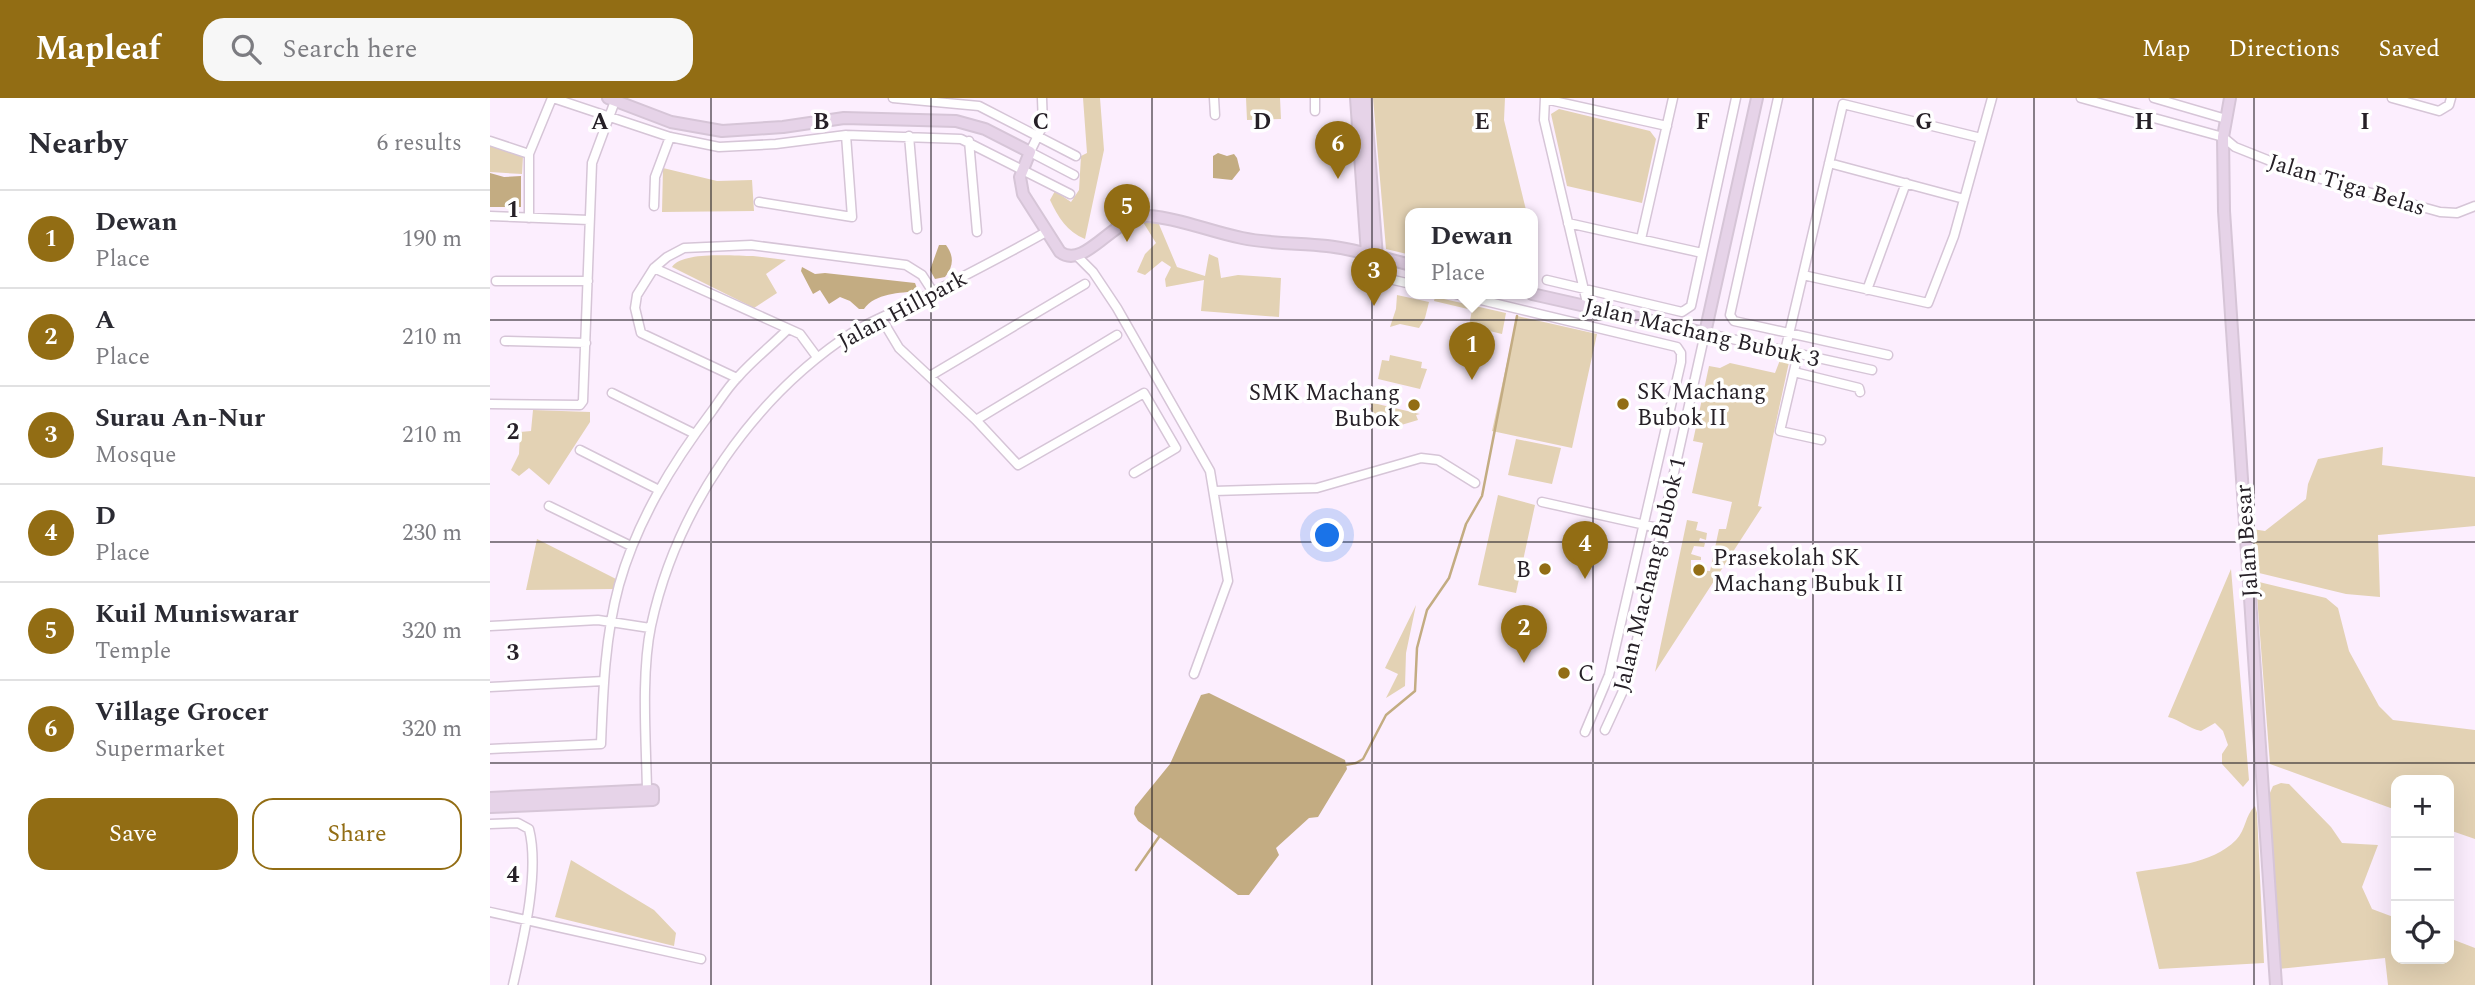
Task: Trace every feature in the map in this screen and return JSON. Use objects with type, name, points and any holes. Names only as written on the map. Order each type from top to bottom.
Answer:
[{"type":"main road","points":[[1356,98],[1368,195]]},
{"type":"main road","points":[[1366,98],[1369,255]]},
{"type":"main road","points":[[1704,333],[1757,98]]},
{"type":"main road","name":"Jalan Besar","points":[[2230,98],[2223,137],[2225,238],[2276,985]]},
{"type":"main road","points":[[612,100],[679,124],[722,131],[783,127],[845,118],[956,121],[985,129],[1030,152],[1020,177],[1023,194],[1063,254],[1077,257],[1119,225],[1144,215],[1250,240],[1328,246],[1405,264]]},
{"type":"main road","name":"Jalan Machang Bubuk 3","points":[[1538,295],[1704,333]]},
{"type":"main road","points":[[490,798],[653,790],[653,800],[490,807]]},
{"type":"street","points":[[529,218],[529,154],[553,98],[670,137],[719,147],[776,144],[846,135],[940,137],[969,142],[1070,194]]},
{"type":"street","points":[[893,98],[979,106],[1076,156]]},
{"type":"street","points":[[1042,98],[1043,125],[1030,152],[1074,175]]},
{"type":"street","points":[[1214,98],[1215,115]]},
{"type":"street","points":[[1315,98],[1315,111]]},
{"type":"street","points":[[1588,307],[1544,120],[1545,98],[1667,126]]},
{"type":"street","points":[[1641,239],[1673,98]]},
{"type":"street","points":[[1568,223],[1702,254],[1736,98]]},
{"type":"street","points":[[1778,98],[1730,314],[1734,321],[1888,355]]},
{"type":"street","points":[[1803,275],[1928,303],[1954,236],[1992,98]]},
{"type":"street","name":"Jalan Tiga Belas","points":[[2081,98],[2223,137],[2235,148],[2303,174],[2440,212],[2457,213],[2475,206]]},
{"type":"street","points":[[2154,98],[2226,119]]},
{"type":"street","points":[[2392,98],[2439,111],[2449,105],[2451,98]]},
{"type":"street","points":[[490,404],[580,405],[584,398],[592,163],[612,100]]},
{"type":"street","points":[[1785,351],[1843,104],[1981,138]]},
{"type":"street","points":[[759,202],[852,216],[846,135]]},
{"type":"street","points":[[909,136],[917,229]]},
{"type":"street","points":[[654,206],[654,177],[670,137]]},
{"type":"street","points":[[490,141],[529,154]]},
{"type":"street","points":[[969,142],[977,232]]},
{"type":"street","points":[[1829,163],[1964,199]]},
{"type":"street","points":[[1867,290],[1906,183]]},
{"type":"street","points":[[490,216],[589,220]]},
{"type":"street","name":"Jalan Hillpark","points":[[647,790],[646,689],[650,628],[670,558],[694,508],[737,443],[757,417],[817,357],[856,330],[1046,232]]},
{"type":"street","points":[[737,378],[641,333],[635,308],[637,295],[654,268],[684,248],[751,245],[906,265],[922,275],[933,292]]},
{"type":"street","name":"Jalan Machang Bubuk 3","points":[[1547,280],[1682,312],[1691,306],[1702,254]]},
{"type":"street","points":[[1369,255],[1361,269],[1363,273],[1405,283]]},
{"type":"street","points":[[1077,257],[1093,272],[1118,308],[1210,471],[1228,581],[1194,674]]},
{"type":"street","points":[[654,268],[800,334],[817,357]]},
{"type":"street","points":[[496,281],[587,281]]},
{"type":"street","points":[[930,376],[1085,284]]},
{"type":"street","points":[[1547,315],[1551,298]]},
{"type":"street","points":[[1488,299],[1677,347],[1681,353],[1645,525],[1609,676],[1585,732]]},
{"type":"street","points":[[881,318],[899,348],[975,420],[1018,466],[1144,393],[1176,449],[1134,473]]},
{"type":"street","points":[[490,749],[601,744],[604,681],[612,621],[618,587],[631,546],[659,490],[695,434],[737,378],[788,329]]},
{"type":"street","name":"Jalan Machang Bubuk 3","points":[[1704,333],[1872,370]]},
{"type":"street","name":"Jalan Machang Bubok 1","points":[[1605,730],[1628,680],[1704,333]]},
{"type":"street","points":[[975,420],[1118,335]]},
{"type":"street","points":[[505,341],[586,343]]},
{"type":"street","points":[[1798,354],[1780,431],[1821,440]]},
{"type":"street","points":[[1794,372],[1859,388],[1860,392]]},
{"type":"street","points":[[612,393],[695,434]]},
{"type":"street","points":[[580,450],[659,490]]},
{"type":"street","points":[[1214,491],[1317,488],[1421,458],[1438,460],[1475,483]]},
{"type":"street","points":[[1542,502],[1663,529]]},
{"type":"street","points":[[549,506],[631,546]]},
{"type":"street","points":[[490,626],[612,621],[650,628]]},
{"type":"street","points":[[490,687],[604,681]]},
{"type":"street","points":[[490,824],[518,823],[530,829],[533,843],[528,920],[513,985]]},
{"type":"street","points":[[490,912],[701,959]]},
{"type":"shaded area","points":[[1083,98],[1100,98],[1104,150],[1085,239],[1064,223],[1050,200],[1055,191],[1071,202],[1079,190],[1081,156],[1087,153]]},
{"type":"shaded area","points":[[1246,98],[1280,98],[1281,119],[1247,120]]},
{"type":"shaded area","points":[[1373,98],[1505,98],[1504,120],[1526,208],[1405,208],[1405,254],[1386,249]]},
{"type":"shaded area","points":[[1559,109],[1650,131],[1656,139],[1642,203],[1567,186],[1551,114]]},
{"type":"shaded area","points":[[490,146],[523,156],[522,174],[490,172]]},
{"type":"shaded area","points":[[1218,153],[1227,156],[1234,154],[1237,158],[1240,170],[1232,180],[1213,178],[1213,156]]},
{"type":"shaded area","points":[[663,168],[717,181],[752,180],[754,211],[662,212]]},
{"type":"shaded area","points":[[490,173],[504,177],[521,176],[521,207],[490,207]]},
{"type":"shaded area","points":[[1143,222],[1158,222],[1177,267],[1205,276],[1209,254],[1218,258],[1221,278],[1238,275],[1281,278],[1279,317],[1201,311],[1204,280],[1166,287],[1165,279],[1171,267],[1162,261],[1145,275],[1137,272],[1145,254],[1156,243]]},
{"type":"shaded area","points":[[939,245],[946,245],[952,261],[945,277],[935,279],[930,270]]},
{"type":"shaded area","points":[[697,256],[753,256],[786,260],[766,274],[777,293],[754,308],[672,267],[678,262]]},
{"type":"shaded area","points":[[802,267],[815,274],[915,283],[918,291],[881,297],[864,309],[859,309],[840,297],[829,304],[820,290],[813,294],[801,271]]},
{"type":"shaded area","points":[[1397,295],[1405,299],[1429,302],[1419,328],[1400,324],[1390,327]]},
{"type":"shaded area","points":[[1444,299],[1506,313],[1502,334],[1469,326],[1472,310],[1434,301]]},
{"type":"shaded area","points":[[1517,316],[1597,334],[1572,448],[1492,431]]},
{"type":"shaded area","points":[[1390,355],[1422,362],[1421,368],[1427,369],[1420,389],[1378,379],[1382,360],[1389,361]]},
{"type":"shaded area","points":[[1780,360],[1789,362],[1758,506],[1762,507],[1655,672],[1687,520],[1698,522],[1696,530],[1707,533],[1706,540],[1700,538],[1699,541],[1705,543],[1704,547],[1694,546],[1691,554],[1701,557],[1701,560],[1691,560],[1691,570],[1710,571],[1719,529],[1726,529],[1732,502],[1692,493],[1703,443],[1693,441],[1709,366],[1720,368],[1730,363],[1775,373]]},
{"type":"shaded area","points":[[1369,402],[1420,414],[1416,415],[1418,420],[1398,426],[1398,421],[1388,418],[1386,424],[1370,409],[1372,406]]},
{"type":"shaded area","points":[[533,410],[590,412],[590,422],[549,485],[529,468],[519,476],[511,470],[519,454],[520,432],[531,431]]},
{"type":"shaded area","points":[[1516,439],[1561,448],[1552,484],[1508,475]]},
{"type":"shaded area","points":[[2383,447],[2382,465],[2475,477],[2475,526],[2378,535],[2380,597],[2346,594],[2259,573],[2254,567],[2252,529],[2265,531],[2306,499],[2308,484],[2318,459]]},
{"type":"shaded area","points":[[1498,495],[1535,505],[1516,593],[1478,585]]},
{"type":"shaded area","points":[[537,539],[618,580],[614,589],[526,590]]},
{"type":"shaded area","points":[[2231,569],[2249,780],[2243,787],[2222,764],[2222,754],[2228,745],[2223,731],[2215,723],[2201,731],[2168,717]]},
{"type":"shaded area","points":[[2256,583],[2326,598],[2338,608],[2349,651],[2379,706],[2393,720],[2475,730],[2475,839],[2454,832],[2454,775],[2391,775],[2391,808],[2270,764]]},
{"type":"shaded area","points":[[1416,605],[1406,653],[1405,686],[1386,698],[1398,674],[1385,668]]},
{"type":"shaded area","points":[[1209,693],[1345,760],[1347,769],[1318,817],[1309,818],[1276,848],[1279,855],[1249,895],[1238,895],[1138,821],[1134,814],[1135,807],[1170,764],[1201,695]]},
{"type":"shaded area","points":[[2289,784],[2331,827],[2342,843],[2378,845],[2362,887],[2372,909],[2391,916],[2391,964],[2454,964],[2454,940],[2475,948],[2475,985],[2388,985],[2385,958],[2278,969],[2269,795],[2273,786]]},
{"type":"shaded area","points":[[2255,806],[2264,963],[2159,969],[2136,872],[2189,863],[2215,855],[2236,840]]},
{"type":"shaded area","points":[[571,860],[654,910],[676,933],[674,946],[555,917]]},
{"type":"waterway","points":[[1345,765],[1363,759],[1386,715],[1415,691],[1417,648],[1427,610],[1449,578],[1466,524],[1482,496],[1517,316]]},
{"type":"waterway","points":[[1136,870],[1161,834]]},
{"type":"place","name":"Village Grocer","points":[[1338,179]]},
{"type":"place","name":"Kuil Muniswarar","points":[[1127,242]]},
{"type":"place","name":"Surau An-Nur","points":[[1374,306]]},
{"type":"place","name":"Dewan","points":[[1472,380]]},
{"type":"place","name":"SK Machang Bubok II","points":[[1623,404]]},
{"type":"place","name":"SMK Machang Bubok","points":[[1414,405]]},
{"type":"place","name":"B","points":[[1545,569]]},
{"type":"place","name":"Prasekolah SK Machang Bubuk II","points":[[1699,570]]},
{"type":"place","name":"D","points":[[1585,579]]},
{"type":"place","name":"A","points":[[1524,663]]},
{"type":"place","name":"C","points":[[1564,673]]}]
